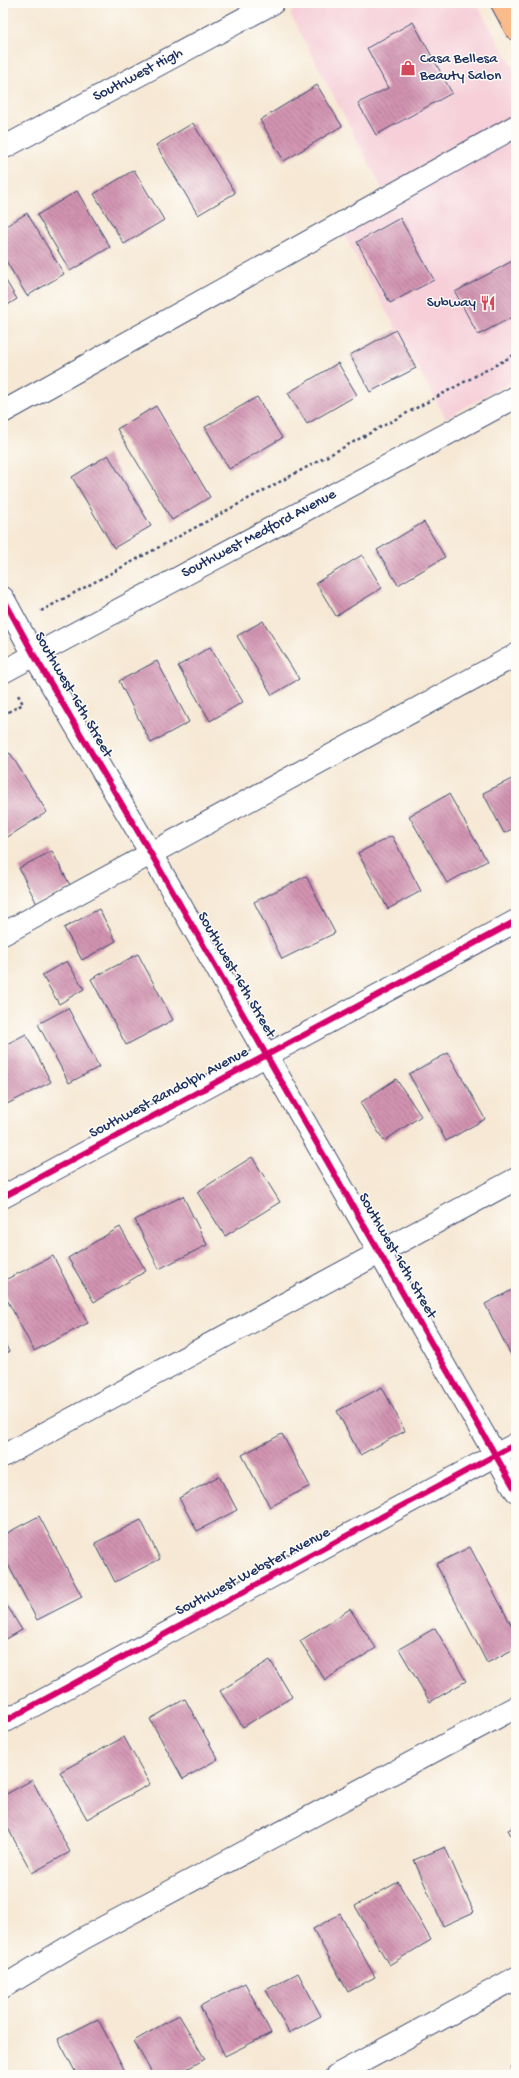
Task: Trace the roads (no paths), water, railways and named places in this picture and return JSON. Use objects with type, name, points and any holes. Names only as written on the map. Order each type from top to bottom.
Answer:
[{"type":"main road","points":[[502,3],[516,29]]},
{"type":"street","name":"Southwest High","points":[[3,148],[273,3]]},
{"type":"street","points":[[3,412],[516,126]]},
{"type":"street","name":"Southwest Medford Avenue","points":[[3,672],[516,397]]},
{"type":"street","name":"Southwest 16th Street","points":[[3,598],[34,655],[150,852],[516,1491]]},
{"type":"street","points":[[3,934],[150,852],[516,655]]},
{"type":"street","name":"Southwest Randolph Avenue","points":[[3,1197],[516,921]]},
{"type":"street","points":[[3,1456],[516,1179]]},
{"type":"street","name":"Southwest Webster Avenue","points":[[3,1722],[516,1444]]},
{"type":"street","points":[[3,1987],[82,1939],[516,1707]]},
{"type":"street","points":[[337,2075],[516,1978]]},
{"type":"place","name":"Casa Bellesa Beauty Salon","points":[[408,68]]},
{"type":"place","name":"Subway","points":[[488,303]]}]
